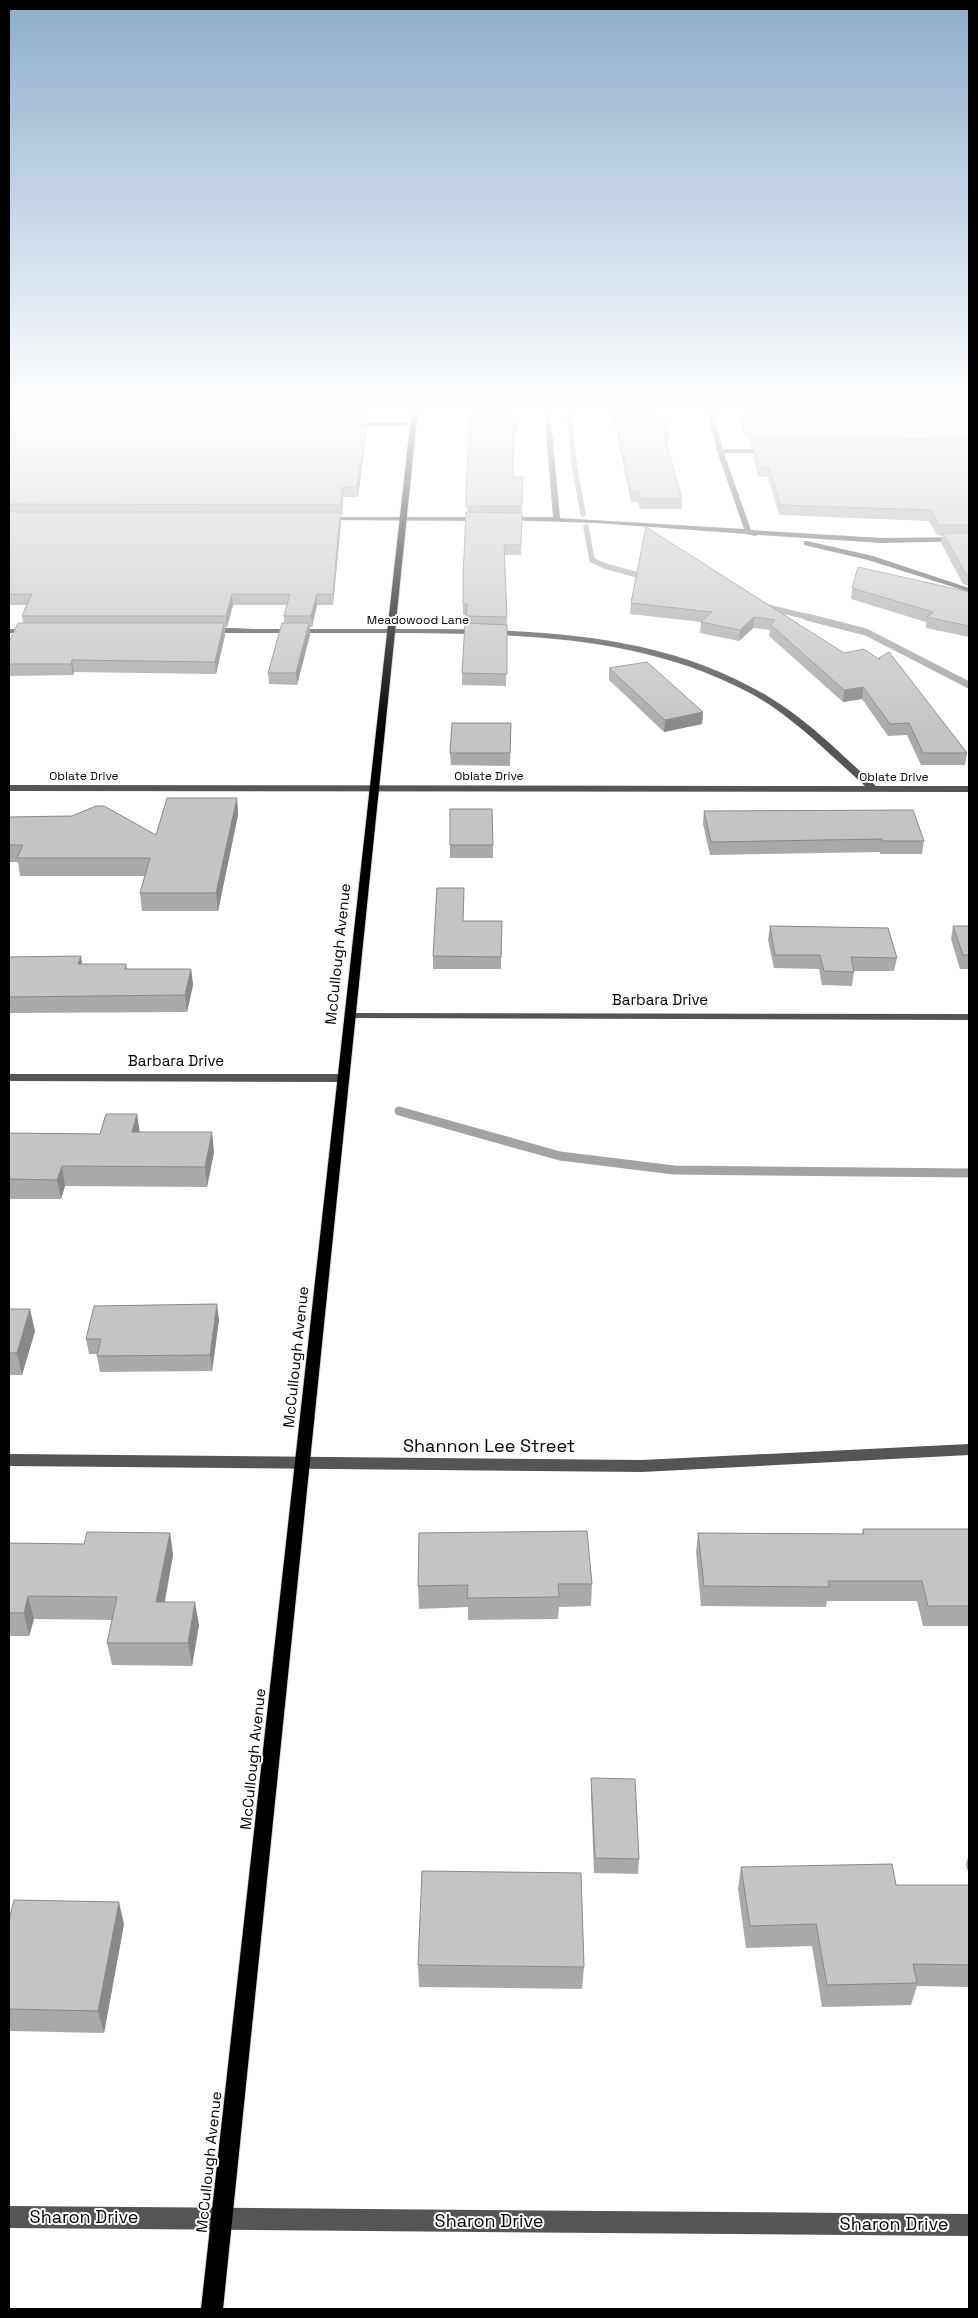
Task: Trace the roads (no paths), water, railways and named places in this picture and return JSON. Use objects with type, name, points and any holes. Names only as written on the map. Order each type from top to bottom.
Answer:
[{"type":"main road","name":"McCullough Avenue","points":[[212,2309],[403,519]]},
{"type":"street","points":[[742,516],[748,533]]},
{"type":"street","points":[[314,519],[487,519]]},
{"type":"street","points":[[496,519],[637,522],[748,533],[873,540],[969,539]]},
{"type":"street","points":[[748,533],[834,548],[969,590]]},
{"type":"street","name":"Meadowood Lane","points":[[195,631],[485,631],[550,635],[614,644],[683,662],[727,678],[772,702],[874,789]]},
{"type":"street","points":[[9,632],[38,632]]},
{"type":"street","name":"Oblate Drive","points":[[9,788],[969,789]]},
{"type":"street","name":"Barbara Drive","points":[[350,1016],[969,1017]]},
{"type":"street","name":"Barbara Drive","points":[[9,1077],[344,1078]]},
{"type":"street","name":"Shannon Lee Street","points":[[9,1460],[642,1466],[969,1449]]},
{"type":"street","name":"Sharon Drive","points":[[9,2217],[969,2225]]},
{"type":"waterway","points":[[586,527],[592,560],[605,566],[649,578]]},
{"type":"waterway","points":[[763,606],[812,618]]},
{"type":"waterway","points":[[807,617],[866,632],[969,685]]},
{"type":"waterway","points":[[399,1111],[560,1156],[674,1170],[969,1173]]}]
